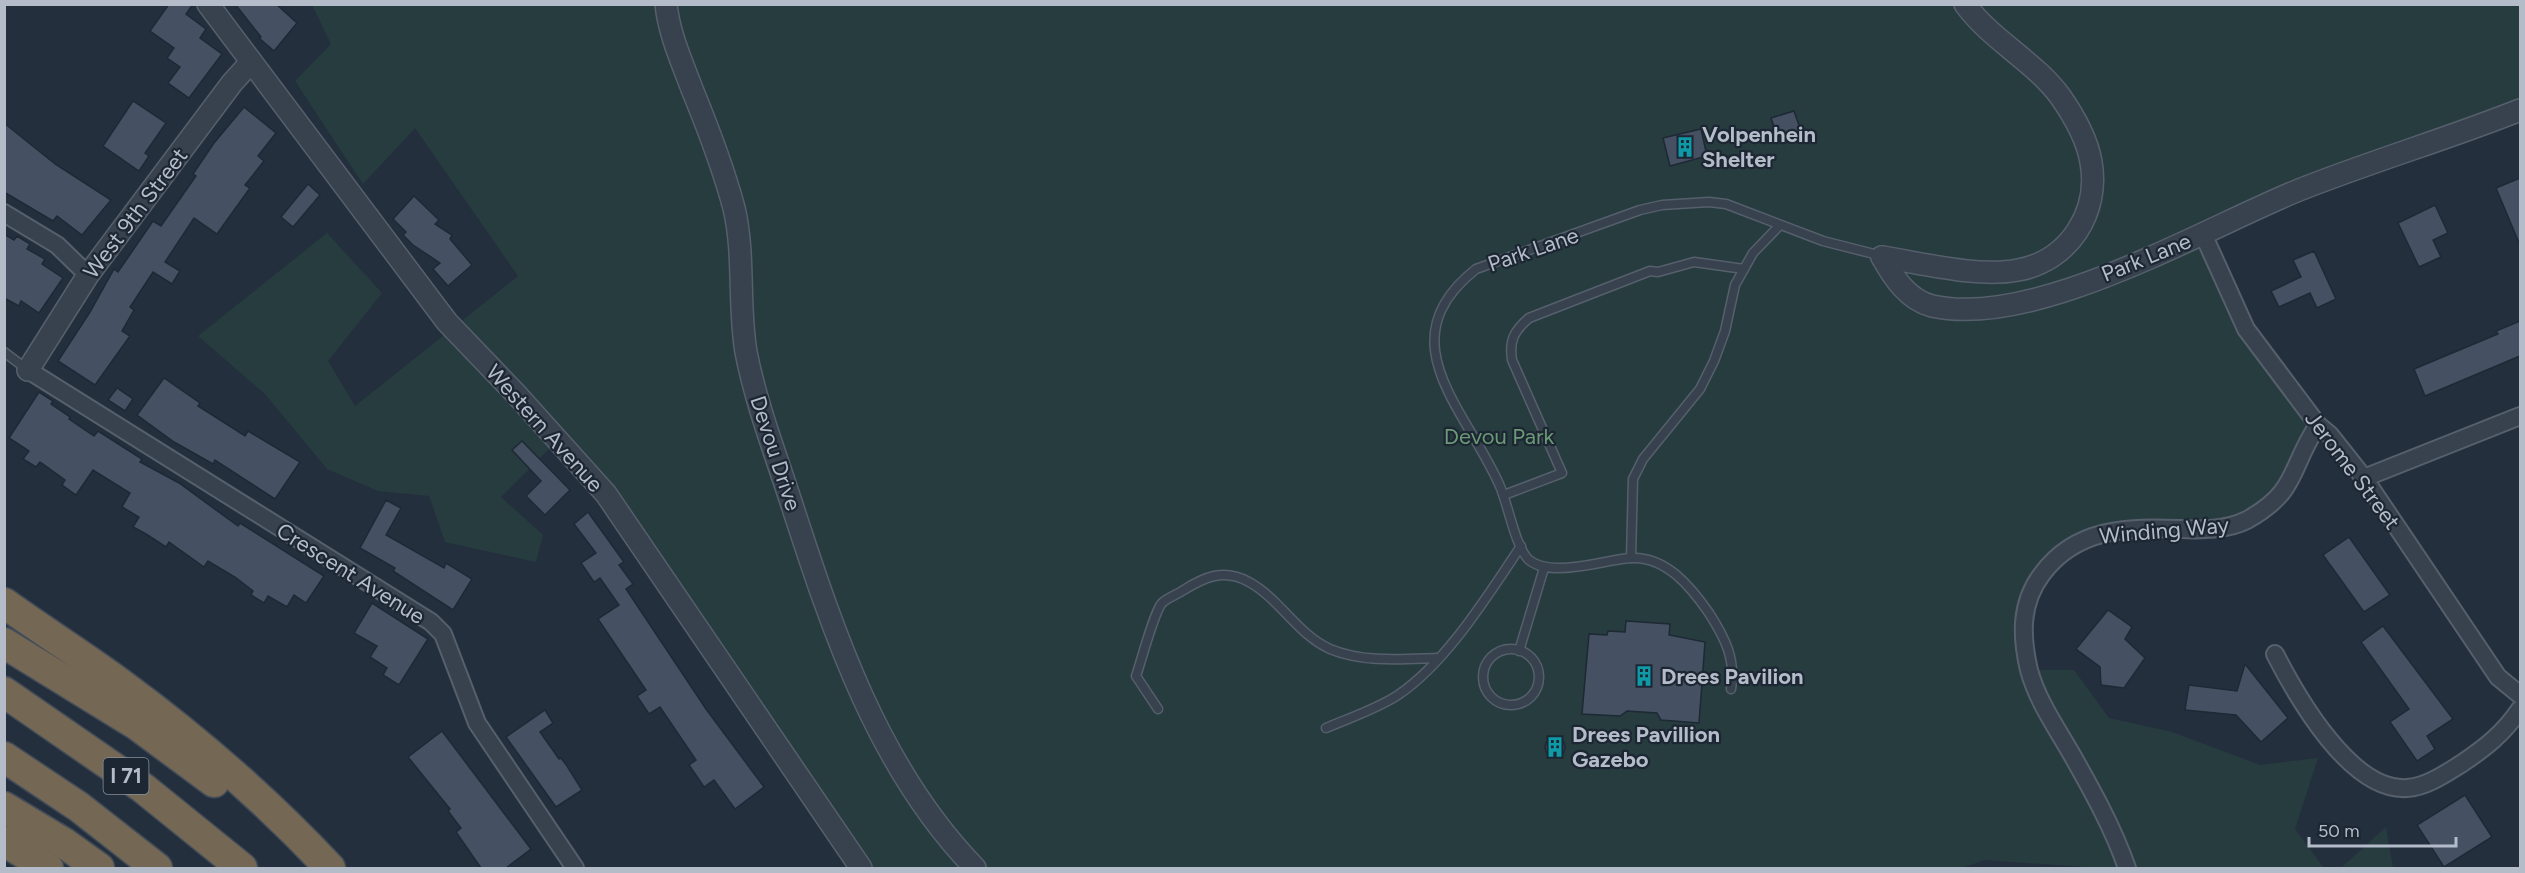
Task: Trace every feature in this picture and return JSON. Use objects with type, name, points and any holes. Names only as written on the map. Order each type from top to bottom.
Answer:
[{"type":"highway","points":[[4,603],[120,683],[186,734],[280,815],[330,868]]},
{"type":"highway","points":[[4,643],[136,725],[228,793],[321,868]]},
{"type":"highway","name":"I 71","points":[[4,692],[143,788],[242,868]]},
{"type":"highway","name":"I 71","points":[[4,757],[79,807],[157,868]]},
{"type":"highway","points":[[4,807],[64,843],[99,868]]},
{"type":"highway","points":[[4,841],[48,868]]},
{"type":"street","name":"Western Avenue","points":[[208,4],[447,322],[517,395],[612,503],[861,868]]},
{"type":"street","name":"Devou Drive","points":[[666,4],[678,54],[720,160],[734,211],[739,250],[741,316],[756,396],[828,614],[849,671],[900,772],[931,818],[975,868]]},
{"type":"street","points":[[1882,257],[1989,272],[2033,267],[2061,252],[2070,243],[2090,207],[2091,161],[2081,130],[2072,115],[2058,94],[1965,4]]},
{"type":"street","name":"West 9th Street","points":[[28,370],[88,275],[251,62]]},
{"type":"street","name":"Park Lane","points":[[1882,257],[1897,282],[1927,304],[1979,309],[2026,302],[2081,284],[2203,234],[2299,190],[2520,110]]},
{"type":"street","points":[[4,213],[57,246],[88,275]]},
{"type":"street","name":"Jerome Street","points":[[2203,234],[2246,329],[2318,425],[2330,435],[2364,478],[2498,676],[2520,695]]},
{"type":"street","name":"Crescent Avenue","points":[[28,370],[437,628],[443,634],[477,723],[575,868]]},
{"type":"street","points":[[2364,478],[2520,416]]},
{"type":"street","name":"Winding Way","points":[[2127,868],[2115,833],[2042,704],[2030,670],[2023,621],[2036,582],[2053,560],[2084,538],[2102,533],[2155,528],[2205,530],[2245,521],[2274,503],[2286,489],[2305,444],[2318,425]]},
{"type":"street","points":[[2275,654],[2312,717],[2349,762],[2386,786],[2415,787],[2445,774],[2490,744],[2509,726],[2520,709]]},
{"type":"lane","name":"Park Lane","points":[[1544,568],[1528,559],[1521,546],[1504,495],[1488,459],[1448,389],[1435,361],[1432,340],[1440,309],[1461,281],[1476,269],[1500,259],[1640,210],[1662,205],[1709,202],[1726,204],[1823,242],[1882,257]]},
{"type":"lane","points":[[1631,558],[1633,479],[1643,459],[1700,389],[1725,331],[1735,285],[1753,253],[1779,226]]},
{"type":"lane","points":[[1504,495],[1562,473],[1512,360],[1509,344],[1516,330],[1529,318],[1650,271],[1658,272],[1694,262],[1744,269]]},
{"type":"lane","points":[[4,352],[28,370]]},
{"type":"lane","points":[[1326,728],[1395,697],[1416,682],[1439,658],[1494,586],[1521,546]]},
{"type":"lane","points":[[1519,651],[1544,568],[1592,567],[1631,558],[1654,561],[1695,592],[1725,637],[1733,666],[1731,689]]},
{"type":"lane","points":[[1158,708],[1136,676],[1161,604],[1204,577],[1226,573],[1250,582],[1306,633],[1331,649],[1380,660],[1439,658]]},
{"type":"lane","points":[[1510,649],[1519,651],[1528,654],[1538,669],[1537,688],[1525,701],[1508,705],[1491,697],[1485,690],[1483,671],[1493,656],[1510,649]]},
{"type":"green space","name":"Devou Park","points":[[312,5],[2520,5],[2520,110],[2203,234],[2231,301],[2318,425],[2293,478],[2245,521],[2155,528],[2064,550],[2025,609],[2030,670],[2074,670],[2109,718],[2172,732],[2260,765],[2318,758],[2295,829],[2324,868],[2099,868],[1985,860],[1962,868],[861,868],[557,441],[501,497],[543,535],[536,562],[445,542],[429,496],[378,491],[327,469],[265,394],[198,336],[327,233],[382,293],[328,361],[355,406],[518,276],[415,128],[363,184],[295,81],[331,44]]},
{"type":"green space","points":[[2386,827],[2393,868],[2341,868]]},
{"type":"building","points":[[169,4],[193,4],[186,14],[206,29],[200,38],[222,54],[189,98],[168,83],[180,67],[167,58],[174,48],[150,31]]},
{"type":"building","points":[[235,4],[276,4],[297,23],[274,51],[259,38],[261,37]]},
{"type":"building","points":[[133,101],[166,123],[145,153],[149,156],[139,171],[103,146]]},
{"type":"building","points":[[244,107],[276,133],[258,156],[264,161],[245,185],[250,188],[217,234],[194,218],[165,262],[180,271],[172,284],[153,272],[130,307],[134,310],[122,331],[130,336],[95,385],[58,361],[90,312],[114,269],[118,272],[153,221],[161,226],[196,176],[193,174],[214,143]]},
{"type":"building","points":[[1794,111],[1801,131],[1778,139],[1771,118]]},
{"type":"building","points":[[4,123],[55,164],[111,200],[82,235],[57,216],[53,221],[4,192]]},
{"type":"building","name":"Volpenhein Shelter","points":[[1701,129],[1707,156],[1670,166],[1663,138]]},
{"type":"building","points":[[2520,178],[2520,245],[2496,188]]},
{"type":"building","points":[[308,184],[320,195],[293,227],[281,217]]},
{"type":"building","points":[[414,196],[439,220],[435,224],[452,235],[450,239],[472,265],[448,286],[433,269],[440,263],[413,245],[403,235],[406,232],[393,219]]},
{"type":"building","points":[[2435,205],[2448,233],[2433,240],[2441,257],[2419,267],[2398,223]]},
{"type":"building","points":[[4,234],[14,240],[17,236],[30,244],[27,249],[45,259],[42,264],[63,278],[39,313],[21,301],[19,306],[4,298]]},
{"type":"building","points":[[2314,251],[2336,299],[2317,308],[2310,293],[2279,307],[2271,291],[2301,277],[2293,260]]},
{"type":"building","points":[[2520,321],[2520,356],[2425,396],[2414,369],[2498,334],[2496,331]]},
{"type":"building","points":[[164,378],[200,403],[198,406],[245,436],[248,431],[300,462],[275,499],[215,460],[213,464],[174,442],[137,415]]},
{"type":"building","points":[[117,388],[133,399],[125,411],[108,400]]},
{"type":"building","points":[[39,392],[53,401],[51,404],[70,417],[69,419],[94,436],[98,431],[142,459],[140,462],[179,483],[238,526],[240,523],[324,576],[306,603],[294,595],[287,607],[268,596],[264,603],[251,595],[253,591],[235,577],[208,561],[204,567],[169,542],[166,547],[133,527],[139,517],[122,507],[130,493],[93,470],[76,495],[62,485],[65,480],[40,462],[36,467],[23,459],[29,451],[9,438]]},
{"type":"building","points":[[522,441],[570,490],[545,515],[526,496],[541,481],[512,450]]},
{"type":"building","points":[[386,500],[401,508],[386,535],[444,568],[446,563],[472,579],[453,610],[393,571],[395,568],[360,548]]},
{"type":"building","points":[[588,512],[624,562],[619,565],[633,584],[626,589],[706,709],[764,787],[735,809],[714,780],[704,787],[689,765],[696,760],[660,707],[649,714],[637,696],[646,690],[598,619],[619,605],[600,578],[594,582],[581,563],[596,553],[574,524]]},
{"type":"building","points":[[2349,537],[2390,595],[2364,612],[2323,555]]},
{"type":"building","points":[[372,603],[428,639],[399,685],[383,675],[387,668],[370,657],[377,646],[354,633]]},
{"type":"building","points":[[2108,610],[2132,627],[2125,639],[2145,658],[2124,688],[2101,685],[2100,667],[2076,649]]},
{"type":"building","name":"Drees Pavilion","points":[[1626,621],[1670,624],[1669,635],[1705,642],[1699,723],[1661,720],[1657,713],[1627,711],[1620,716],[1582,714],[1589,634],[1607,635],[1608,631],[1625,632]]},
{"type":"building","points":[[2383,626],[2453,719],[2427,736],[2435,749],[2417,761],[2390,722],[2409,709],[2361,642]]},
{"type":"building","points":[[2245,664],[2288,718],[2261,742],[2236,715],[2185,710],[2189,685],[2237,691]]},
{"type":"building","points":[[545,710],[553,723],[540,732],[559,759],[561,758],[567,766],[582,790],[556,807],[506,737]]},
{"type":"building","points":[[442,731],[531,849],[506,868],[481,868],[456,832],[461,828],[448,811],[450,809],[408,757]]},
{"type":"building","name":"Drees Pavillion Gazebo","points":[[1555,737],[1562,740],[1565,747],[1562,754],[1555,757],[1548,754],[1545,747],[1548,740]]},
{"type":"building","points":[[2465,795],[2492,837],[2444,867],[2417,825]]},
{"type":"place","name":"Volpenhein Shelter","points":[[1685,147]]},
{"type":"place","name":"Drees Pavilion","points":[[1644,676]]},
{"type":"place","name":"Drees Pavillion Gazebo","points":[[1555,747]]}]
